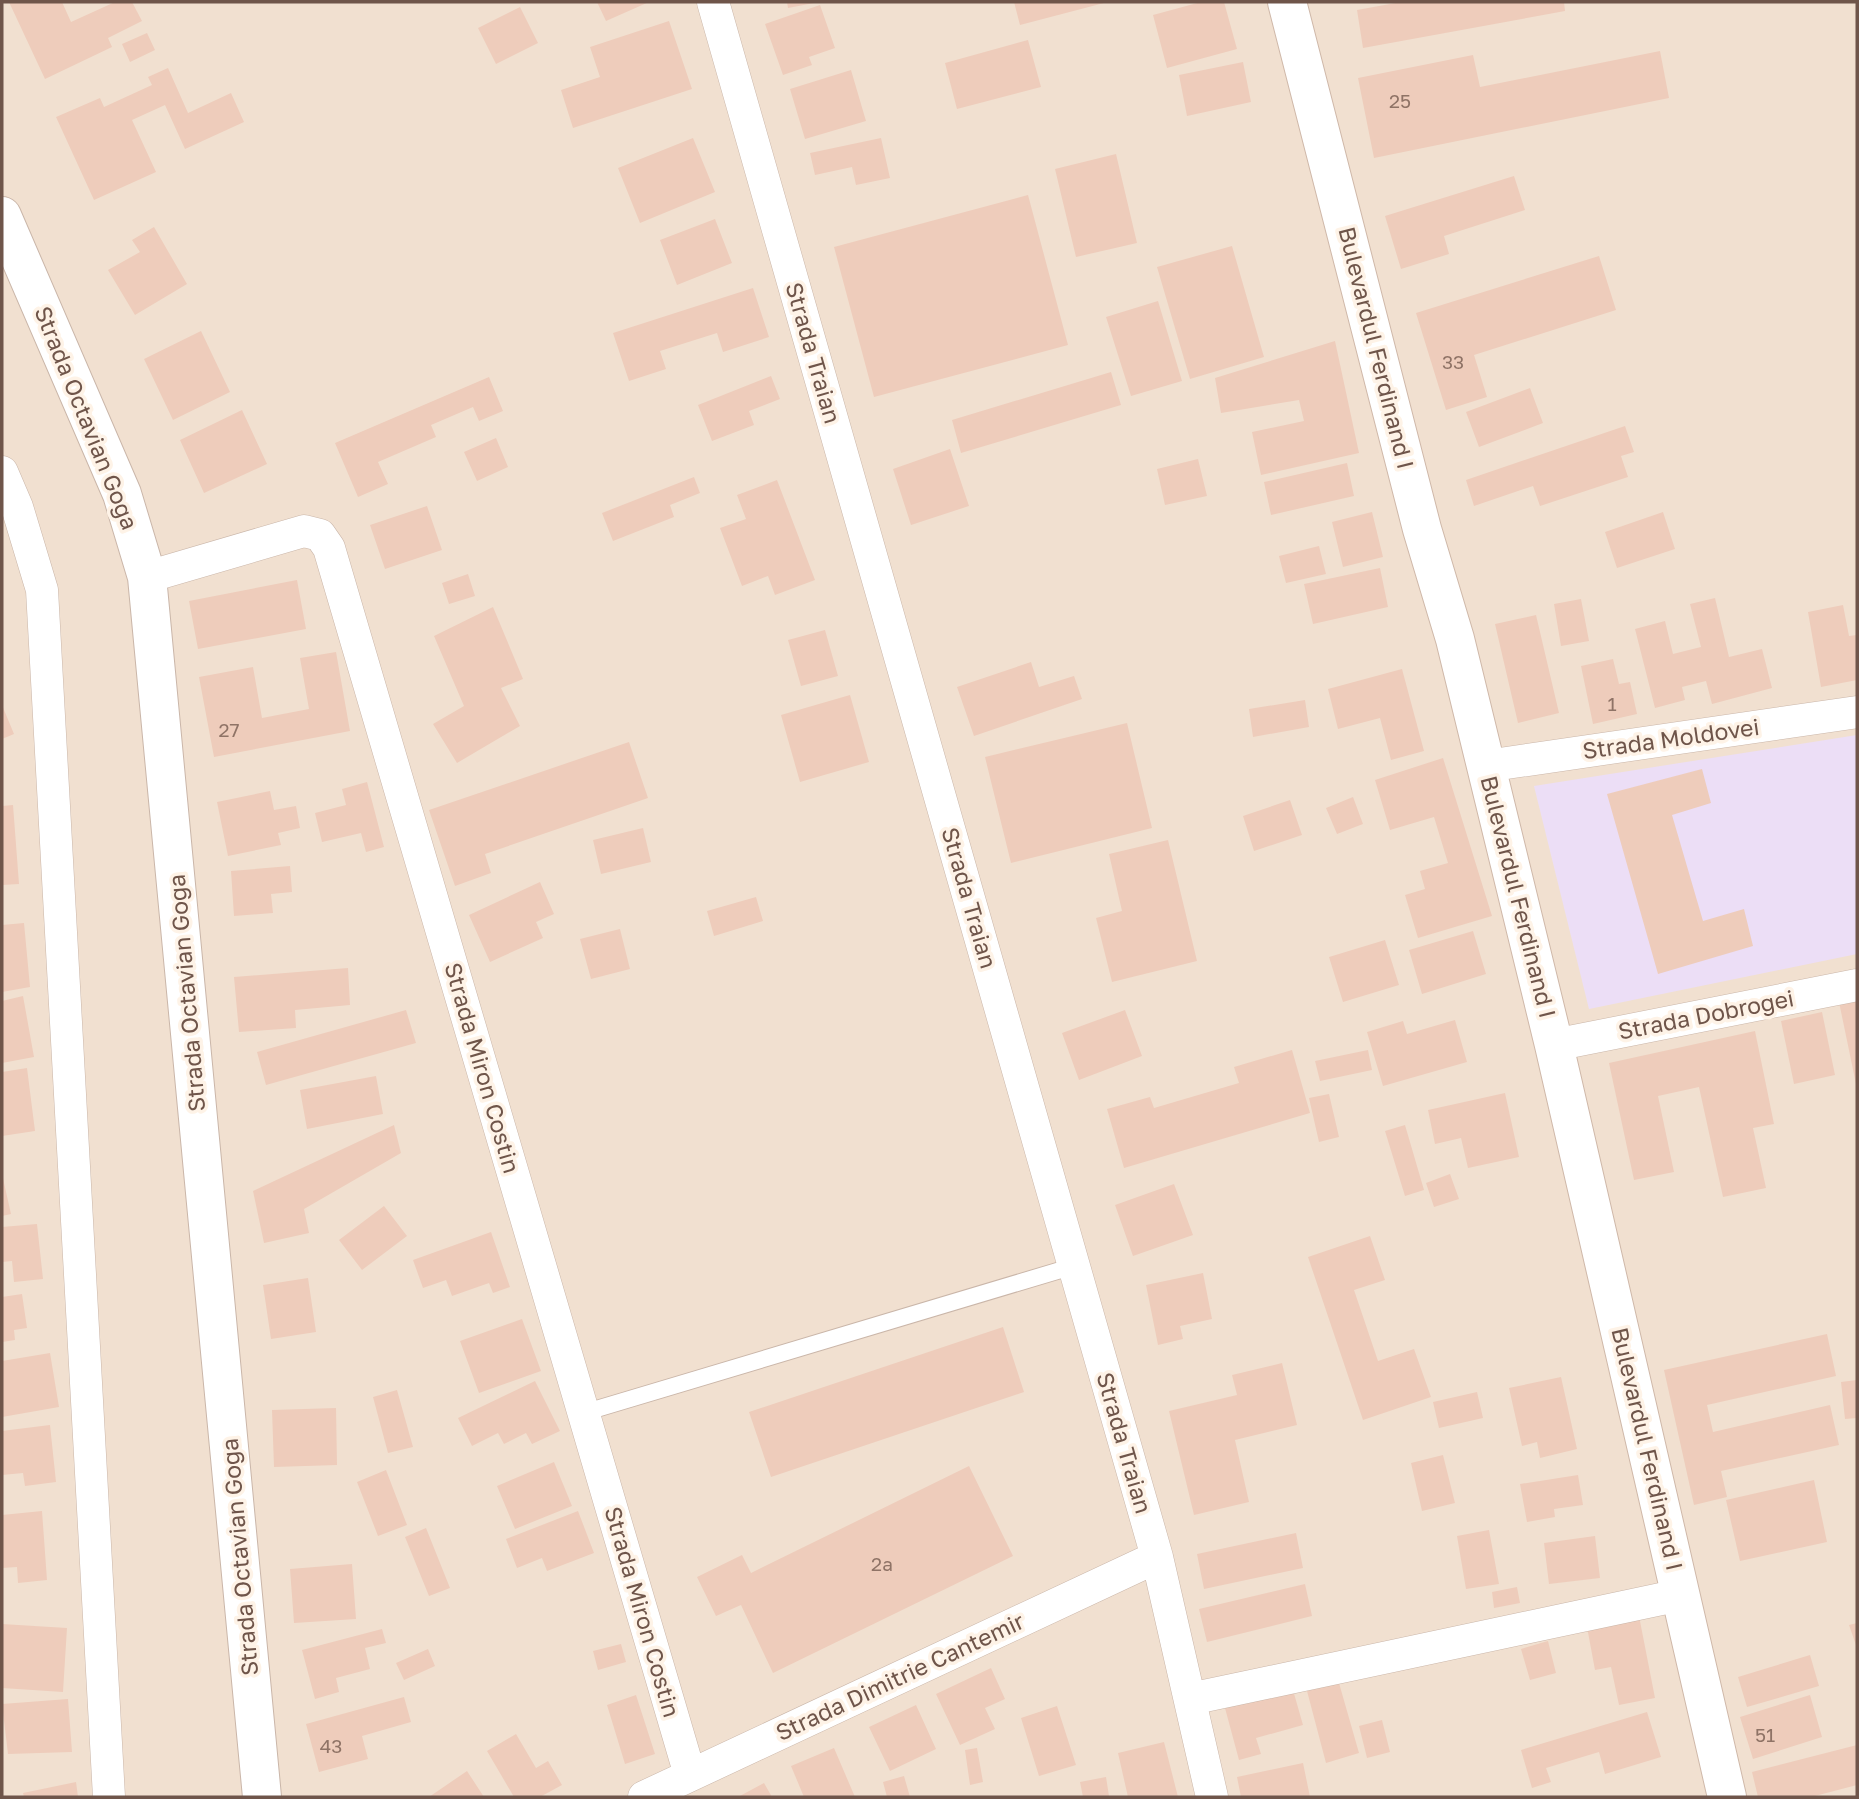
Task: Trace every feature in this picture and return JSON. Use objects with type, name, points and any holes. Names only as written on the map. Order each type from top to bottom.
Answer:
[{"type":"main road","name":"Bulevardul Ferdinand I","points":[[1287,2],[1422,528],[1455,639],[1554,1045],[1727,1797]]},
{"type":"main road","name":"Strada Octavian Goga","points":[[2,216],[122,494],[148,577],[262,1797]]},
{"type":"street","name":"Strada Traian","points":[[713,2],[1157,1558],[1212,1797]]},
{"type":"street","points":[[2,472],[17,507],[42,590],[109,1797]]},
{"type":"street","name":"Strada Miron Costin","points":[[148,577],[304,531],[320,535],[329,548],[690,1776]]},
{"type":"street","name":"Strada Moldovei","points":[[1486,766],[1857,712]]},
{"type":"street","name":"Strada Dobrogei","points":[[1554,1045],[1857,985]]},
{"type":"street","name":"Strada Dimitrie Cantemir","points":[[644,1797],[1157,1558]]},
{"type":"street","points":[[1190,1699],[1680,1595]]},
{"type":"lane","points":[[583,1413],[1074,1266]]},
{"type":"shaded area","points":[[2,2],[1857,2],[1857,1797],[2,1797]]},
{"type":"shaded area","points":[[1857,735],[1857,954],[1589,1009],[1534,786]]},
{"type":"building","points":[[9,2],[62,2],[71,22],[115,2],[132,2],[142,21],[108,38],[112,47],[45,79]]},
{"type":"building","points":[[597,2],[649,2],[606,21]]},
{"type":"building","points":[[787,2],[814,2],[814,3],[788,8]]},
{"type":"building","points":[[1014,2],[1104,2],[1104,3],[1020,25]]},
{"type":"building","points":[[1201,2],[1224,2],[1237,49],[1167,68],[1153,15]]},
{"type":"building","points":[[1401,2],[1564,2],[1565,11],[1363,48],[1357,10]]},
{"type":"building","points":[[820,5],[835,48],[809,57],[812,65],[783,75],[765,24]]},
{"type":"building","points":[[520,7],[538,43],[496,64],[478,28]]},
{"type":"building","points":[[669,21],[692,89],[573,128],[561,90],[600,77],[590,47]]},
{"type":"building","points":[[147,33],[155,50],[130,62],[122,44]]},
{"type":"building","points":[[1028,40],[1041,87],[957,109],[945,63]]},
{"type":"building","points":[[1660,51],[1669,98],[1374,158],[1358,78],[1473,55],[1480,87]]},
{"type":"building","points":[[1243,62],[1251,102],[1187,116],[1179,75]]},
{"type":"building","points":[[168,68],[188,113],[231,93],[244,122],[185,149],[165,105],[132,120],[156,172],[94,200],[56,117],[100,98],[104,107],[152,85],[148,77]]},
{"type":"building","points":[[851,70],[866,121],[805,139],[790,89]]},
{"type":"building","points":[[693,138],[715,192],[640,223],[618,168]]},
{"type":"building","points":[[881,138],[890,178],[856,185],[852,167],[815,175],[810,153]]},
{"type":"building","points":[[1116,154],[1137,243],[1076,257],[1055,169]]},
{"type":"building","points":[[1514,176],[1525,210],[1444,236],[1449,254],[1401,269],[1385,216]]},
{"type":"building","points":[[1028,195],[1068,345],[874,397],[834,247]]},
{"type":"building","points":[[715,219],[732,263],[677,285],[660,240]]},
{"type":"building","points":[[154,227],[187,284],[135,315],[108,270],[140,252],[132,240]]},
{"type":"building","points":[[1232,246],[1264,357],[1190,379],[1157,267]]},
{"type":"building","points":[[1599,256],[1616,310],[1474,355],[1487,397],[1446,410],[1416,313]]},
{"type":"building","points":[[753,288],[769,337],[723,352],[717,333],[660,351],[666,369],[629,381],[613,333]]},
{"type":"building","points":[[1158,301],[1182,381],[1131,396],[1106,317]]},
{"type":"building","points":[[201,331],[230,392],[173,420],[144,359]]},
{"type":"building","points":[[1335,341],[1359,453],[1261,475],[1252,432],[1304,421],[1299,400],[1221,413],[1215,378]]},
{"type":"building","points":[[1111,372],[1121,405],[961,453],[952,420]]},
{"type":"building","points":[[771,376],[780,399],[749,411],[754,425],[712,441],[698,405]]},
{"type":"building","points":[[489,377],[503,411],[479,421],[473,407],[431,425],[436,437],[378,462],[388,484],[358,497],[335,443]]},
{"type":"building","points":[[1530,388],[1543,423],[1479,447],[1466,412]]},
{"type":"building","points":[[242,410],[267,464],[204,493],[180,440]]},
{"type":"building","points":[[1625,426],[1634,452],[1621,456],[1628,477],[1540,506],[1533,486],[1474,506],[1466,480]]},
{"type":"building","points":[[496,438],[508,467],[477,481],[464,452]]},
{"type":"building","points":[[950,449],[969,506],[911,525],[893,469]]},
{"type":"building","points":[[1198,459],[1207,496],[1165,505],[1157,469]]},
{"type":"building","points":[[1347,463],[1354,496],[1271,515],[1264,482]]},
{"type":"building","points":[[694,477],[700,493],[670,505],[674,517],[613,541],[602,513]]},
{"type":"building","points":[[777,480],[815,580],[775,595],[768,576],[742,586],[720,528],[746,519],[737,495]]},
{"type":"building","points":[[427,506],[442,550],[385,569],[370,525]]},
{"type":"building","points":[[1372,512],[1383,557],[1343,567],[1332,522]]},
{"type":"building","points":[[1663,512],[1675,549],[1617,568],[1605,532]]},
{"type":"building","points":[[1319,546],[1326,574],[1286,583],[1279,556]]},
{"type":"building","points":[[1380,568],[1388,607],[1313,624],[1304,584]]},
{"type":"building","points":[[468,574],[475,596],[449,604],[442,583]]},
{"type":"building","points":[[297,580],[306,629],[198,649],[189,601]]},
{"type":"building","points":[[1715,598],[1729,657],[1762,649],[1772,688],[1712,704],[1706,681],[1682,687],[1685,700],[1655,708],[1635,629],[1665,621],[1673,654],[1701,647],[1690,604]]},
{"type":"building","points":[[1581,599],[1589,641],[1561,646],[1554,604]]},
{"type":"building","points":[[1843,605],[1849,636],[1857,635],[1857,680],[1821,687],[1808,612]]},
{"type":"building","points":[[493,607],[523,679],[501,688],[520,726],[457,763],[433,724],[464,706],[434,636]]},
{"type":"building","points":[[1536,615],[1559,713],[1518,723],[1495,624]]},
{"type":"building","points":[[825,630],[838,676],[801,686],[788,640]]},
{"type":"building","points":[[336,652],[350,731],[214,757],[199,677],[253,667],[262,718],[309,709],[300,658]]},
{"type":"building","points":[[1613,659],[1619,684],[1630,682],[1637,714],[1593,724],[1581,666]]},
{"type":"building","points":[[1031,662],[1039,687],[1074,676],[1082,699],[974,736],[957,687]]},
{"type":"building","points":[[1402,669],[1424,751],[1391,760],[1380,718],[1338,729],[1328,689]]},
{"type":"building","points":[[850,695],[869,762],[800,782],[781,715]]},
{"type":"building","points":[[1305,700],[1309,727],[1253,737],[1249,709]]},
{"type":"building","points":[[2,705],[14,734],[2,739]]},
{"type":"building","points":[[1127,723],[1152,828],[1011,863],[985,757]]},
{"type":"building","points":[[629,742],[648,798],[485,854],[491,873],[455,886],[429,810]]},
{"type":"building","points":[[1443,758],[1492,916],[1418,938],[1405,895],[1425,889],[1420,871],[1448,863],[1434,817],[1390,830],[1375,780]]},
{"type":"building","points":[[1702,769],[1711,803],[1672,815],[1703,921],[1744,909],[1753,946],[1658,974],[1607,794]]},
{"type":"building","points":[[367,782],[384,847],[366,852],[361,833],[322,842],[315,813],[346,805],[342,789]]},
{"type":"building","points":[[270,791],[274,810],[296,806],[300,828],[278,833],[281,845],[228,856],[217,802]]},
{"type":"building","points":[[1353,797],[1363,824],[1337,834],[1326,808]]},
{"type":"building","points":[[1290,800],[1302,835],[1254,851],[1243,816]]},
{"type":"building","points":[[13,805],[19,884],[2,885],[2,806]]},
{"type":"building","points":[[643,828],[651,862],[601,874],[593,840]]},
{"type":"building","points":[[1168,840],[1197,961],[1112,982],[1096,918],[1122,911],[1109,854]]},
{"type":"building","points":[[290,866],[292,892],[271,894],[273,913],[234,916],[231,871]]},
{"type":"building","points":[[540,882],[554,914],[536,922],[543,938],[490,962],[469,915]]},
{"type":"building","points":[[756,897],[763,921],[714,936],[707,911]]},
{"type":"building","points":[[24,923],[30,987],[2,992],[2,925]]},
{"type":"building","points":[[620,929],[630,969],[591,979],[580,939]]},
{"type":"building","points":[[1473,931],[1486,974],[1422,994],[1409,950]]},
{"type":"building","points":[[1385,940],[1399,985],[1343,1002],[1329,957]]},
{"type":"building","points":[[348,968],[350,1005],[295,1010],[296,1028],[239,1032],[234,977]]},
{"type":"building","points":[[23,996],[34,1057],[2,1063],[2,1001]]},
{"type":"building","points":[[1857,998],[1857,1084],[1856,1084],[1839,1002]]},
{"type":"building","points":[[406,1010],[416,1043],[266,1085],[257,1052]]},
{"type":"building","points":[[1125,1010],[1142,1056],[1079,1080],[1062,1033]]},
{"type":"building","points":[[1822,1012],[1835,1075],[1794,1084],[1781,1021]]},
{"type":"building","points":[[1455,1020],[1467,1062],[1383,1086],[1367,1032],[1403,1021],[1407,1034]]},
{"type":"building","points":[[1755,1031],[1774,1124],[1753,1128],[1766,1188],[1723,1197],[1699,1087],[1658,1096],[1674,1172],[1634,1180],[1609,1063]]},
{"type":"building","points":[[1292,1050],[1310,1113],[1124,1168],[1107,1109],[1150,1097],[1154,1108],[1239,1083],[1234,1067]]},
{"type":"building","points":[[1368,1050],[1372,1070],[1320,1081],[1315,1061]]},
{"type":"building","points":[[27,1068],[35,1131],[2,1136],[2,1072]]},
{"type":"building","points":[[376,1076],[383,1114],[307,1129],[300,1090]]},
{"type":"building","points":[[1505,1093],[1519,1157],[1468,1168],[1461,1138],[1435,1144],[1428,1110]]},
{"type":"building","points":[[1329,1094],[1339,1137],[1319,1142],[1309,1098]]},
{"type":"building","points":[[394,1125],[401,1153],[304,1209],[309,1233],[264,1243],[253,1191]]},
{"type":"building","points":[[1405,1125],[1424,1190],[1405,1196],[1385,1131]]},
{"type":"building","points":[[2,1174],[11,1214],[2,1216]]},
{"type":"building","points":[[1450,1174],[1459,1199],[1434,1207],[1426,1183]]},
{"type":"building","points":[[1174,1184],[1193,1235],[1133,1256],[1115,1205]]},
{"type":"building","points":[[384,1206],[407,1236],[362,1270],[339,1240]]},
{"type":"building","points":[[37,1224],[43,1279],[14,1282],[12,1261],[2,1262],[2,1227]]},
{"type":"building","points":[[491,1232],[510,1287],[493,1293],[489,1283],[452,1296],[446,1280],[423,1288],[413,1260]]},
{"type":"building","points":[[1370,1236],[1385,1280],[1354,1290],[1378,1361],[1414,1349],[1431,1397],[1363,1420],[1308,1257]]},
{"type":"building","points":[[1203,1273],[1212,1319],[1180,1326],[1183,1339],[1158,1345],[1146,1285]]},
{"type":"building","points":[[308,1278],[316,1332],[271,1339],[263,1285]]},
{"type":"building","points":[[22,1294],[27,1328],[14,1330],[15,1340],[2,1342],[2,1297]]},
{"type":"building","points":[[522,1319],[541,1371],[479,1393],[460,1341]]},
{"type":"building","points":[[1003,1327],[1024,1392],[771,1477],[749,1412]]},
{"type":"building","points":[[1827,1334],[1836,1376],[1707,1405],[1713,1432],[1830,1405],[1839,1445],[1721,1471],[1727,1497],[1694,1505],[1664,1370]]},
{"type":"building","points":[[50,1353],[59,1407],[2,1417],[2,1361]]},
{"type":"building","points":[[1282,1363],[1297,1425],[1235,1440],[1249,1502],[1194,1515],[1169,1411],[1237,1395],[1232,1375]]},
{"type":"building","points":[[1561,1377],[1577,1449],[1540,1458],[1537,1442],[1522,1446],[1509,1388]]},
{"type":"building","points":[[1857,1380],[1857,1418],[1845,1419],[1841,1382]]},
{"type":"building","points":[[535,1381],[560,1431],[532,1444],[526,1433],[504,1444],[498,1433],[472,1446],[458,1418]]},
{"type":"building","points":[[397,1390],[413,1447],[388,1453],[373,1397]]},
{"type":"building","points":[[1477,1392],[1483,1418],[1439,1428],[1433,1402]]},
{"type":"building","points":[[336,1408],[337,1465],[274,1467],[272,1410]]},
{"type":"building","points":[[50,1425],[56,1482],[25,1486],[23,1473],[2,1475],[2,1431]]},
{"type":"building","points":[[1443,1455],[1455,1503],[1422,1511],[1411,1463]]},
{"type":"building","points":[[554,1462],[572,1506],[515,1529],[497,1486]]},
{"type":"building","points":[[969,1466],[1013,1556],[773,1673],[741,1605],[716,1616],[697,1577],[742,1555],[751,1573]]},
{"type":"building","points":[[386,1470],[407,1525],[378,1536],[357,1482]]},
{"type":"building","points":[[1578,1475],[1583,1505],[1554,1509],[1555,1517],[1527,1522],[1520,1484]]},
{"type":"building","points":[[1814,1480],[1827,1542],[1740,1561],[1726,1500]]},
{"type":"building","points":[[42,1511],[47,1580],[18,1583],[17,1567],[2,1568],[2,1515]]},
{"type":"building","points":[[578,1511],[594,1553],[547,1571],[542,1558],[517,1568],[506,1539]]},
{"type":"building","points":[[426,1528],[450,1588],[429,1596],[405,1537]]},
{"type":"building","points":[[1489,1530],[1499,1584],[1466,1589],[1457,1536]]},
{"type":"building","points":[[1296,1533],[1303,1568],[1204,1589],[1197,1554]]},
{"type":"building","points":[[1595,1536],[1600,1578],[1549,1584],[1544,1543]]},
{"type":"building","points":[[352,1564],[356,1619],[294,1623],[290,1569]]},
{"type":"building","points":[[1305,1584],[1312,1616],[1207,1642],[1199,1609]]},
{"type":"building","points":[[1517,1587],[1520,1603],[1494,1608],[1492,1592]]},
{"type":"building","points":[[1639,1616],[1655,1698],[1619,1705],[1611,1667],[1595,1670],[1587,1627]]},
{"type":"building","points":[[1857,1623],[1857,1648],[1849,1625]]},
{"type":"building","points":[[2,1624],[67,1628],[63,1692],[2,1688]]},
{"type":"building","points":[[382,1629],[386,1643],[365,1648],[370,1669],[336,1678],[339,1692],[315,1699],[302,1650]]},
{"type":"building","points":[[1548,1641],[1556,1673],[1530,1680],[1521,1649]]},
{"type":"building","points":[[621,1644],[626,1662],[598,1670],[593,1651]]},
{"type":"building","points":[[428,1649],[435,1666],[404,1680],[396,1663]]},
{"type":"building","points":[[1810,1655],[1819,1686],[1747,1707],[1738,1677]]},
{"type":"building","points":[[991,1668],[1005,1699],[985,1708],[995,1729],[960,1745],[936,1694]]},
{"type":"building","points":[[1339,1683],[1359,1753],[1326,1763],[1307,1691]]},
{"type":"building","points":[[1293,1690],[1303,1725],[1256,1738],[1261,1754],[1239,1760],[1225,1708]]},
{"type":"building","points":[[636,1695],[655,1754],[625,1764],[607,1705]]},
{"type":"building","points":[[1810,1695],[1822,1737],[1753,1759],[1740,1717]]},
{"type":"building","points":[[404,1697],[411,1722],[362,1736],[368,1759],[319,1772],[306,1724]]},
{"type":"building","points":[[68,1699],[72,1752],[8,1754],[2,1704]]},
{"type":"building","points":[[916,1705],[936,1749],[890,1771],[869,1727]]},
{"type":"building","points":[[1057,1706],[1076,1765],[1039,1776],[1021,1718]]},
{"type":"building","points":[[1647,1712],[1661,1757],[1605,1774],[1599,1752],[1546,1768],[1551,1782],[1532,1788],[1521,1750]]},
{"type":"building","points":[[1382,1720],[1390,1752],[1367,1758],[1359,1726]]},
{"type":"building","points":[[516,1734],[536,1768],[548,1761],[562,1785],[540,1797],[514,1797],[487,1751]]},
{"type":"building","points":[[1164,1742],[1178,1797],[1128,1797],[1118,1753]]},
{"type":"building","points":[[1857,1745],[1857,1785],[1811,1797],[1758,1797],[1752,1772]]},
{"type":"building","points":[[834,1748],[855,1797],[804,1797],[791,1766]]},
{"type":"building","points":[[977,1748],[983,1782],[970,1785],[965,1750]]},
{"type":"building","points":[[1303,1763],[1310,1797],[1241,1797],[1237,1777]]},
{"type":"building","points":[[467,1771],[484,1797],[429,1797]]},
{"type":"building","points":[[904,1776],[910,1797],[887,1797],[883,1782]]},
{"type":"building","points":[[1106,1777],[1109,1796],[1083,1797],[1080,1782]]},
{"type":"building","points":[[76,1782],[78,1797],[24,1797],[23,1793]]},
{"type":"building","points":[[764,1783],[772,1797],[738,1797]]}]
